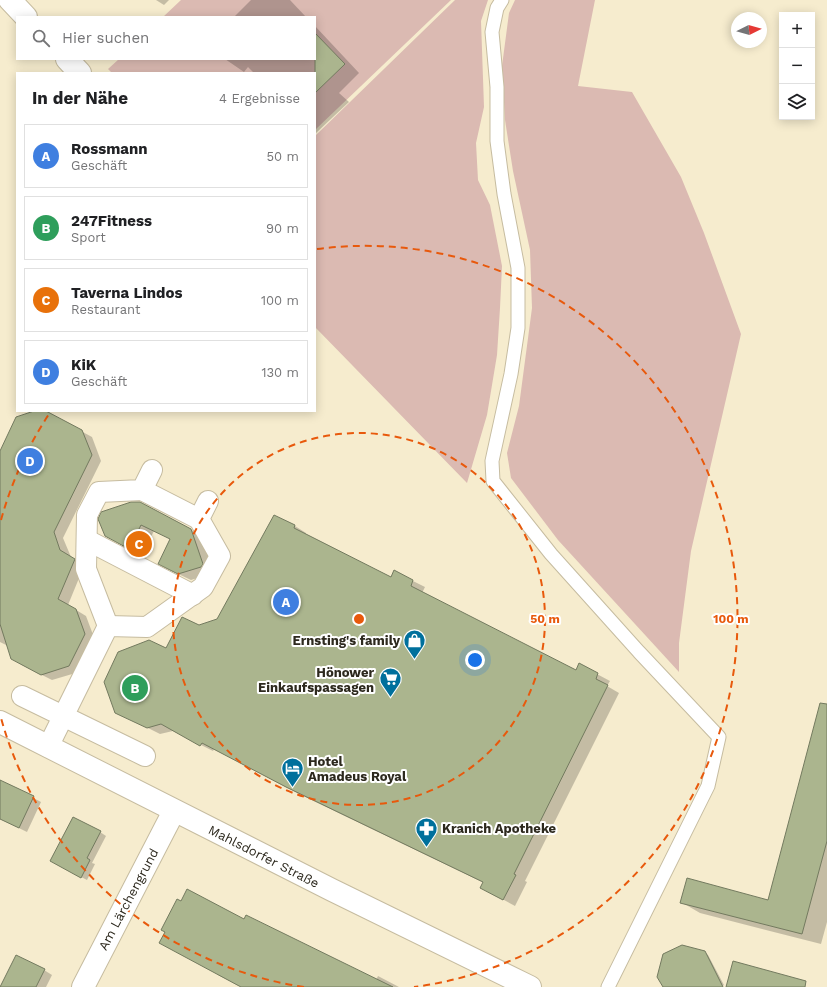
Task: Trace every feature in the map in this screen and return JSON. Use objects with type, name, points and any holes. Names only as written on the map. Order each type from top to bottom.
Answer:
[{"type":"main road","points":[[10,0],[25,16]]},
{"type":"main road","points":[[68,60],[79,72]]},
{"type":"main road","name":"Mahlsdorfer Straße","points":[[0,722],[174,811],[530,987]]},
{"type":"main road","name":"Am Lärchengrund","points":[[83,987],[174,811]]},
{"type":"street","points":[[142,490],[152,470]]},
{"type":"street","points":[[48,747],[108,626],[86,569],[87,516],[99,492],[142,490],[199,519],[220,556],[203,588],[147,627],[108,626]]},
{"type":"street","points":[[199,519],[208,500]]},
{"type":"street","points":[[87,540],[193,595]]},
{"type":"street","points":[[22,696],[145,756]]},
{"type":"lane","points":[[502,0],[497,8],[492,32],[497,87],[497,141],[504,194],[518,268],[518,328],[511,374],[492,461],[493,481],[551,554],[639,652],[719,737],[708,786],[608,987]]},
{"type":"shaded area","points":[[181,0],[451,0],[316,129],[316,72],[111,72],[108,69],[118,60],[316,60],[316,16],[164,16]]},
{"type":"shaded area","points":[[455,0],[488,0],[481,21],[484,107],[476,143],[478,180],[490,205],[502,266],[497,355],[487,415],[467,483],[316,328],[316,135]]},
{"type":"shaded area","points":[[515,0],[595,0],[578,86],[632,92],[681,177],[704,233],[741,334],[691,551],[679,643],[679,672],[558,540],[511,478],[507,453],[519,406],[532,308],[530,250],[513,171],[505,120],[502,66],[509,13]]},
{"type":"building","points":[[316,34],[345,64],[316,92]]},
{"type":"building","points":[[31,412],[48,412],[82,430],[92,455],[54,532],[60,550],[75,559],[58,599],[76,609],[85,634],[69,666],[41,675],[11,659],[0,624],[0,451],[16,417]]},
{"type":"building","points":[[131,502],[140,502],[191,529],[203,564],[201,567],[178,574],[158,564],[170,539],[141,525],[129,549],[105,536],[98,519],[101,512]]},
{"type":"building","name":"Hönower Einkaufspassagen","points":[[274,515],[295,525],[294,528],[391,577],[394,570],[413,580],[411,586],[576,670],[579,663],[598,673],[596,679],[608,685],[514,874],[516,875],[503,900],[480,888],[483,882],[286,787],[202,743],[200,746],[161,724],[147,728],[115,713],[104,682],[118,652],[149,640],[166,648],[182,617],[199,625],[217,619]]},
{"type":"building","points":[[820,703],[827,704],[827,841],[802,934],[680,903],[687,878],[768,900]]},
{"type":"building","points":[[0,780],[34,796],[19,828],[0,819]]},
{"type":"building","points":[[73,817],[101,831],[87,858],[90,860],[81,878],[50,861]]},
{"type":"building","points":[[187,889],[244,919],[246,915],[393,987],[241,987],[159,943],[165,932],[161,930],[177,899],[181,901]]},
{"type":"building","points":[[682,945],[705,951],[723,987],[663,987],[657,977],[663,954]]},
{"type":"building","points":[[16,955],[45,969],[36,987],[0,987]]},
{"type":"building","points":[[733,961],[806,981],[805,987],[726,987]]},
{"type":"place","name":"KiK","points":[[30,461]]},
{"type":"place","name":"Taverna Lindos","points":[[139,544]]},
{"type":"place","name":"Rossmann","points":[[286,602]]},
{"type":"place","name":"Ernsting's family","points":[[415,660]]},
{"type":"place","name":"247Fitness","points":[[135,688]]},
{"type":"place","name":"Hönower Einkaufspassagen","points":[[390,698]]},
{"type":"place","name":"Hotel Amadeus Royal","points":[[293,788]]},
{"type":"place","name":"Kranich Apotheke","points":[[426,848]]}]
